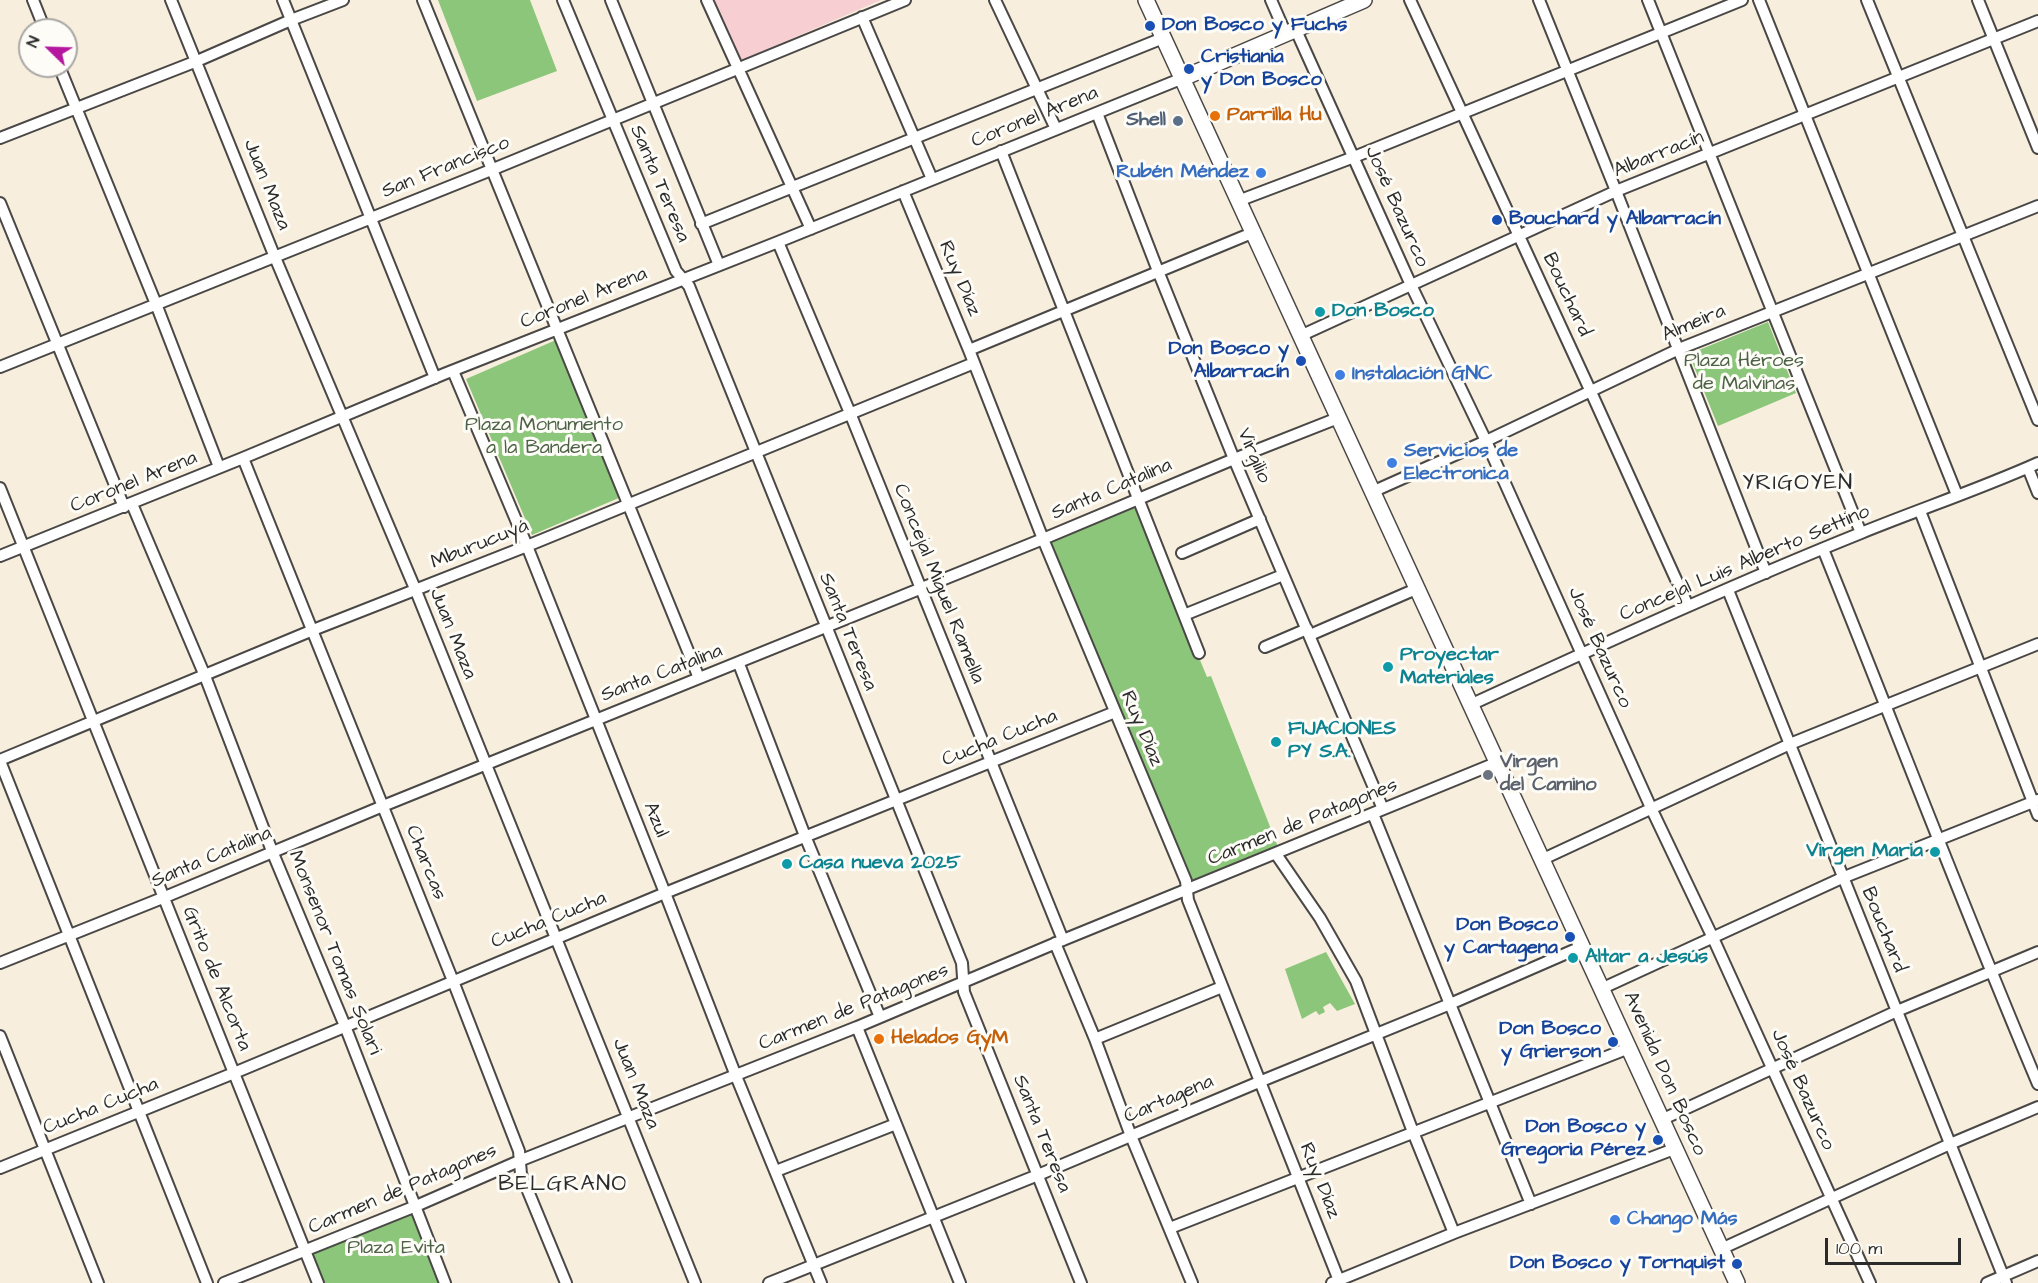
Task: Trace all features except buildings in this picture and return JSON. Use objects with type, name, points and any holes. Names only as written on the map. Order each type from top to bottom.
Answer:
[{"type":"main road","name":"Avenida Don Bosco","points":[[1146,0],[1737,1283]]},
{"type":"main road","points":[[1183,78],[1364,0]]},
{"type":"street","points":[[33,0],[40,18]]},
{"type":"street","name":"Juan Maza","points":[[171,0],[274,255],[344,416],[416,591],[695,1283]]},
{"type":"street","points":[[283,0],[435,378]]},
{"type":"street","points":[[0,138],[197,61],[343,0]]},
{"type":"street","points":[[423,0],[699,678]]},
{"type":"street","name":"Santa Teresa","points":[[563,0],[676,271],[689,286],[962,963],[964,992],[1081,1283]]},
{"type":"street","points":[[611,0],[719,265]]},
{"type":"street","points":[[707,0],[811,229]]},
{"type":"street","name":"San Francisco","points":[[0,367],[274,255],[491,170],[905,0]]},
{"type":"street","points":[[995,0],[1056,129]]},
{"type":"street","name":"José Bazurco","points":[[1271,0],[1290,30],[1354,157],[1870,1283]]},
{"type":"street","name":"Bouchard","points":[[1410,0],[1592,392],[1688,606]]},
{"type":"street","points":[[1539,0],[1766,573]]},
{"type":"street","points":[[1648,0],[1862,533]]},
{"type":"street","points":[[1238,201],[1354,157],[1742,0]]},
{"type":"street","points":[[1759,0],[1957,495]]},
{"type":"street","points":[[1867,0],[2038,420]]},
{"type":"street","points":[[1978,0],[2038,148]]},
{"type":"street","points":[[862,17],[932,179]]},
{"type":"street","name":"Albarracín","points":[[1300,336],[1616,191],[2038,21]]},
{"type":"street","points":[[701,224],[1163,38]]},
{"type":"street","points":[[64,78],[156,304],[219,467]]},
{"type":"street","name":"Coronel Arena","points":[[0,556],[435,378],[778,243],[1183,78]]},
{"type":"street","name":"Virgilio","points":[[1097,113],[1234,459],[1308,632],[1450,1004],[1531,1204]]},
{"type":"street","points":[[1001,151],[1199,653]]},
{"type":"street","name":"Ruy Díaz","points":[[903,191],[969,350],[1043,539],[1186,881],[1188,900],[1337,1282]]},
{"type":"street","name":"Monsenor Tomas Solari","points":[[0,203],[57,344],[205,676],[272,851],[345,1026],[445,1283]]},
{"type":"street","name":"Almeira","points":[[1372,492],[1592,392],[1679,349],[2038,206]]},
{"type":"street","points":[[969,350],[1252,233]]},
{"type":"street","name":"Concejal Miguel Ramella","points":[[778,243],[992,762],[1131,1136],[1192,1283]]},
{"type":"street","name":"Mburucuyá","points":[[0,761],[313,630],[416,591],[974,363]]},
{"type":"street","name":"Azul","points":[[453,371],[526,546],[666,893],[736,1076],[821,1283]]},
{"type":"street","name":"Santa Catalina","points":[[0,963],[595,720],[739,664],[1137,498],[1338,418]]},
{"type":"street","name":"Charcas","points":[[243,458],[453,981],[519,1151],[521,1174],[566,1283]]},
{"type":"street","points":[[2033,466],[2038,493]]},
{"type":"street","name":"Concejal Luis Alberto Settino","points":[[1470,705],[1688,606],[1822,549],[2033,466]]},
{"type":"street","name":"Grito de Alcorta","points":[[0,488],[318,1283]]},
{"type":"street","points":[[1920,511],[2035,801],[2038,815]]},
{"type":"street","points":[[1182,553],[1260,519]]},
{"type":"street","points":[[1822,549],[1937,840],[2038,1084]]},
{"type":"street","points":[[1184,615],[1283,575]]},
{"type":"street","points":[[1265,647],[1416,589]]},
{"type":"street","name":"Bouchard","points":[[1728,590],[2005,1279]]},
{"type":"street","points":[[1541,860],[1790,744],[2038,644]]},
{"type":"street","points":[[739,664],[880,1017]]},
{"type":"street","name":"Cucha Cucha","points":[[0,1168],[556,938],[1114,712]]},
{"type":"street","points":[[0,761],[207,1283]]},
{"type":"street","name":"Carmen de Patagones","points":[[224,1283],[416,1206],[519,1161],[857,1027],[1059,941],[1496,763]]},
{"type":"street","points":[[1603,988],[1842,878],[2035,801]]},
{"type":"street","points":[[1276,854],[1320,918],[1351,972],[1454,1233]]},
{"type":"street","name":"Cartagena","points":[[769,1283],[1038,1175],[1450,1004],[1581,947]]},
{"type":"street","points":[[1661,1120],[1897,1011],[2038,952]]},
{"type":"street","points":[[1095,1039],[1222,987]]},
{"type":"street","points":[[857,1027],[960,1283]]},
{"type":"street","points":[[0,1036],[98,1283]]},
{"type":"street","points":[[1170,1228],[1629,1048]]},
{"type":"street","points":[[1721,1249],[1950,1144],[2038,1107]]},
{"type":"street","points":[[776,1171],[896,1124]]},
{"type":"street","points":[[1337,1282],[1454,1233],[1674,1149]]},
{"type":"street","points":[[1987,1283],[2005,1279],[2038,1261]]},
{"type":"shaded area","points":[[714,0],[881,0],[740,61]]},
{"type":"green space","points":[[438,0],[530,0],[557,71],[477,101]]},
{"type":"green space","name":"Plaza Héroes de Malvinas","points":[[1768,322],[1796,393],[1718,426],[1689,354]]},
{"type":"green space","name":"Plaza Monumento a la Bandera","points":[[556,340],[621,497],[532,535],[466,379]]},
{"type":"green space","points":[[1131,507],[1138,510],[1207,677],[1211,676],[1278,847],[1197,880],[1189,879],[1049,544],[1050,541]]},
{"type":"green space","points":[[1326,952],[1355,1004],[1337,1011],[1330,1003],[1323,1007],[1325,1012],[1319,1015],[1316,1011],[1302,1019],[1285,969]]},
{"type":"green space","name":"Plaza Evita","points":[[416,1206],[445,1283],[318,1283],[305,1251]]},
{"type":"place","name":"Don Bosco y Fuchs","points":[[1150,26]]},
{"type":"place","name":"Cristiania y Don Bosco","points":[[1189,69]]},
{"type":"place","name":"Parrilla Hu","points":[[1215,116]]},
{"type":"place","name":"Shell","points":[[1178,121]]},
{"type":"place","name":"Rubén Méndez","points":[[1261,173]]},
{"type":"place","name":"Bouchard y Albarracín","points":[[1497,220]]},
{"type":"place","name":"Don Bosco","points":[[1320,312]]},
{"type":"place","name":"Don Bosco y Albarracín","points":[[1301,361]]},
{"type":"place","name":"Instalación GNC","points":[[1340,375]]},
{"type":"place","name":"Servicios de Electronica","points":[[1392,463]]},
{"type":"place","name":"Proyectar Materiales","points":[[1388,667]]},
{"type":"place","name":"FIJACIONES PY S.A.","points":[[1276,742]]},
{"type":"place","name":"Virgen del Camino","points":[[1488,775]]},
{"type":"place","name":"Virgen Maria","points":[[1935,852]]},
{"type":"place","name":"Casa nueva 2025","points":[[787,864]]},
{"type":"place","name":"Don Bosco y Cartagena","points":[[1570,937]]},
{"type":"place","name":"Altar a Jesús","points":[[1573,958]]},
{"type":"place","name":"Helados GyM","points":[[879,1039]]},
{"type":"place","name":"Don Bosco y Grierson","points":[[1613,1042]]},
{"type":"place","name":"Don Bosco y Gregoria Pérez","points":[[1658,1140]]},
{"type":"place","name":"Chango Más","points":[[1615,1220]]},
{"type":"place","name":"Don Bosco y Tornquist","points":[[1737,1264]]},
{"type":"district","name":"YRIGOYEN","points":[[1798,484]]},
{"type":"district","name":"BELGRANO","points":[[563,1185]]}]
